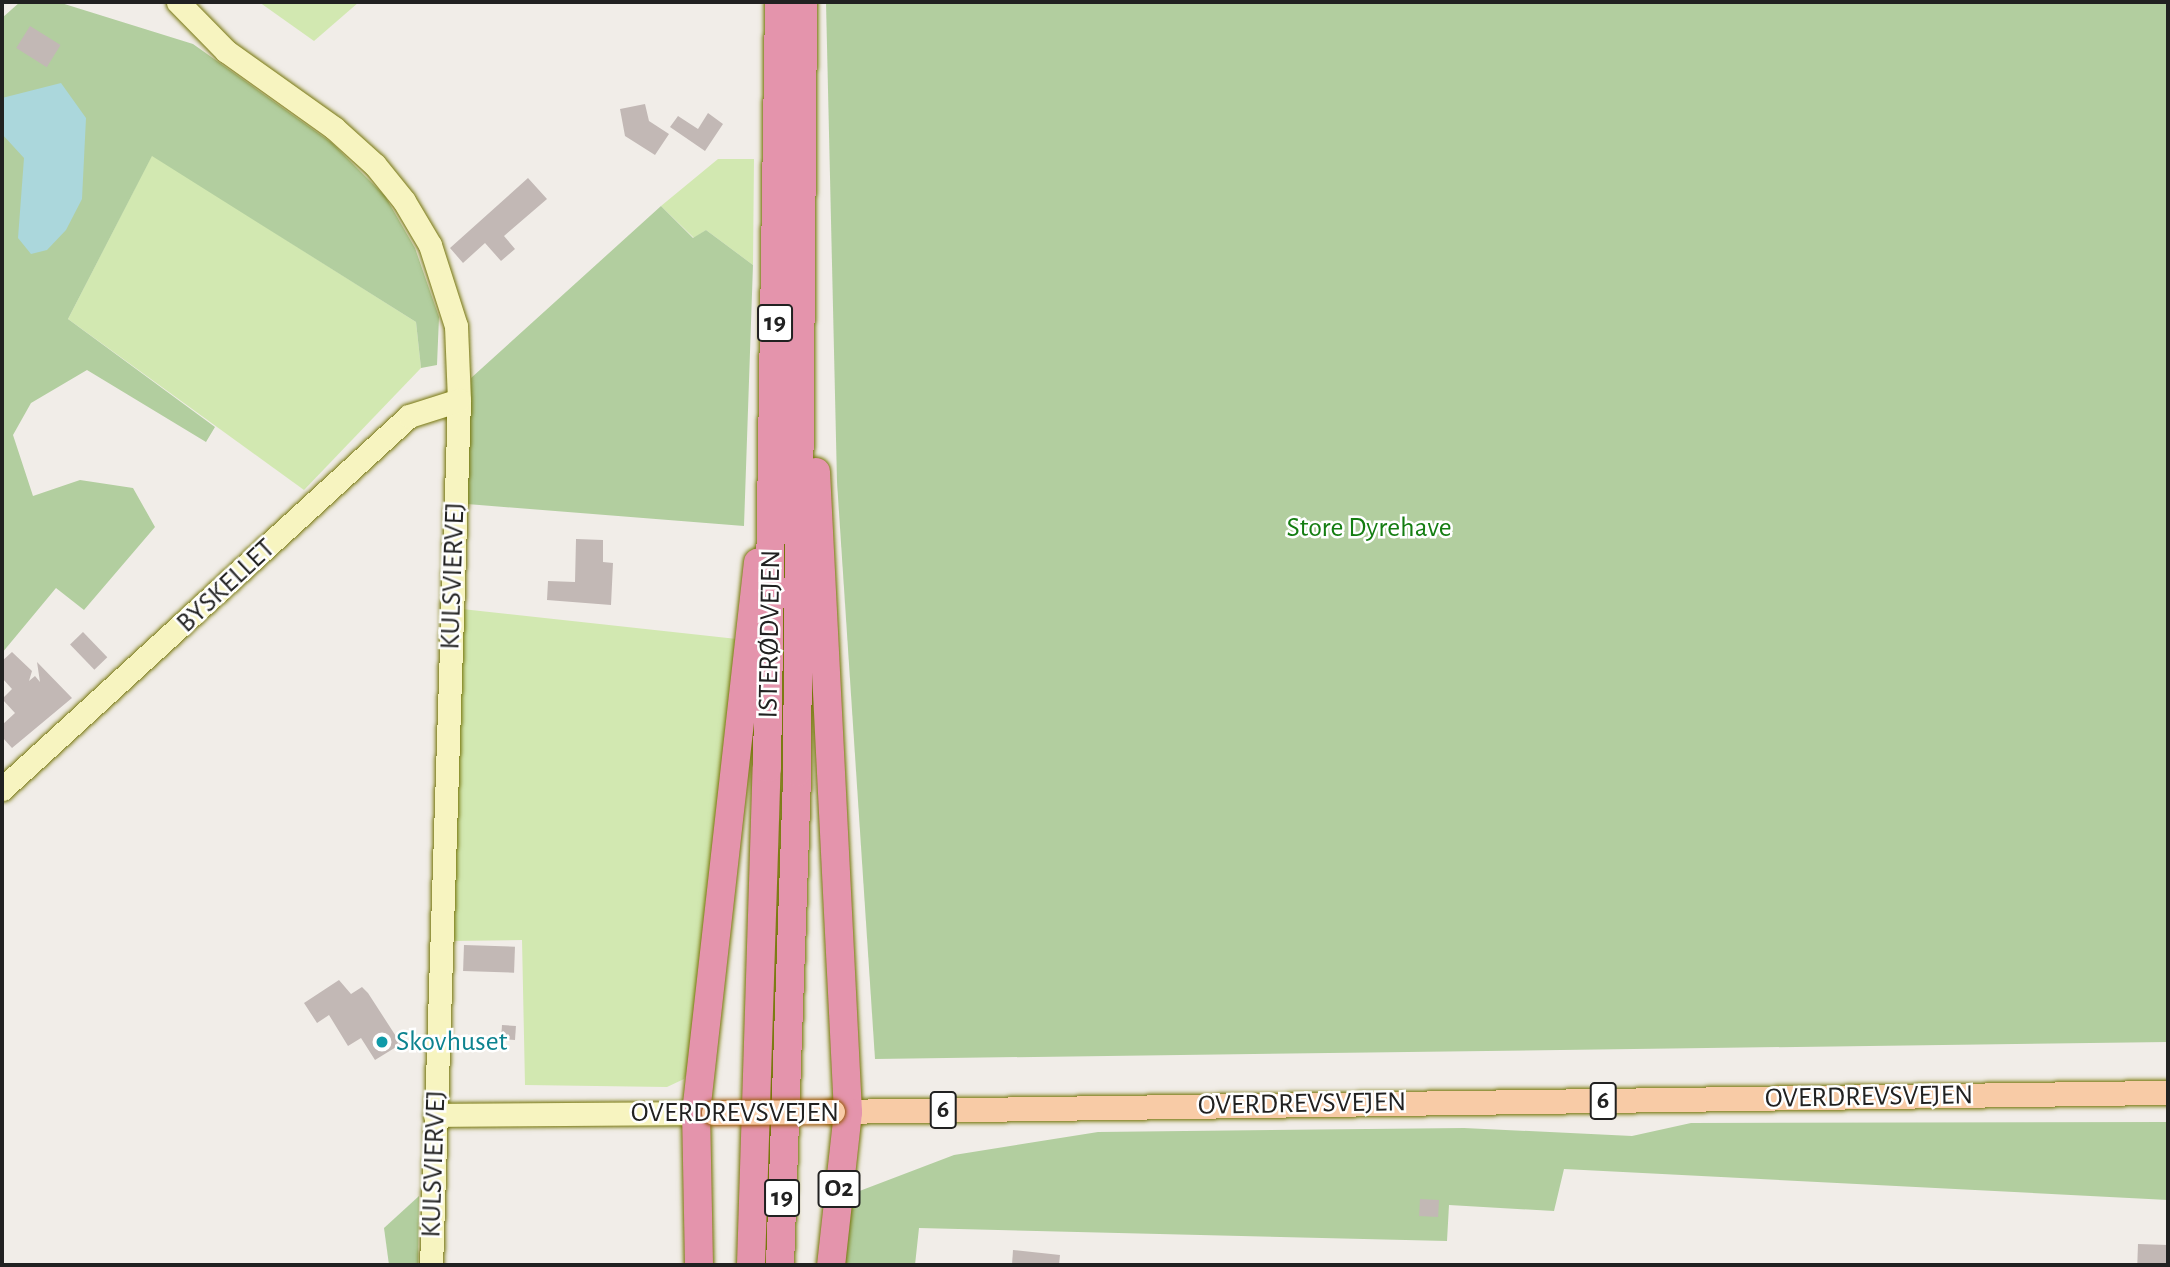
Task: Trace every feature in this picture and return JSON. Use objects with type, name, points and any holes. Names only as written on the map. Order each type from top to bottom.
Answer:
[{"type":"highway","name":"ISTERØDVEJEN","points":[[751,1265],[773,519],[779,2]]},
{"type":"highway","name":"ISTERØDVEJEN","points":[[780,1265],[797,772],[802,412],[803,2]]},
{"type":"highway","points":[[802,412],[819,485],[840,1112]]},
{"type":"highway","points":[[699,1265],[705,1113],[754,573],[773,519]]},
{"type":"highway","name":"O2","points":[[831,1265],[840,1112]]},
{"type":"main road","name":"OVERDREVSVEJEN","points":[[705,1113],[2168,1093]]},
{"type":"street","name":"KULSVIERVEJ","points":[[178,2],[226,51],[334,128],[374,165],[404,201],[430,245],[448,288],[456,326],[459,400],[431,1265]]},
{"type":"street","name":"BYSKELLET","points":[[2,789],[409,416],[439,403],[459,400]]},
{"type":"street","name":"OVERDREVSVEJEN","points":[[435,1115],[705,1113]]},
{"type":"green space","points":[[20,2],[58,2],[193,44],[332,143],[385,196],[415,248],[439,317],[437,365],[421,368],[416,322],[152,156],[68,319],[215,427],[206,442],[87,370],[31,403],[13,435],[33,496],[80,480],[133,488],[155,527],[84,610],[56,588],[2,653],[2,18]]},
{"type":"green space","points":[[259,2],[359,2],[314,41]]},
{"type":"green space","name":"Store Dyrehave","points":[[826,2],[2168,2],[2168,1042],[875,1059],[837,482]]},
{"type":"green space","points":[[152,155],[416,322],[421,368],[304,490],[68,319]]},
{"type":"green space","points":[[718,159],[754,159],[753,265],[706,230],[694,238],[661,206]]},
{"type":"green space","points":[[661,206],[693,238],[706,230],[753,265],[744,526],[467,504],[471,378]]},
{"type":"green space","points":[[462,609],[737,639],[688,1069],[684,1079],[667,1087],[525,1085],[522,940],[453,941]]},
{"type":"green space","points":[[2168,1122],[2168,1200],[1564,1169],[1554,1211],[1449,1205],[1447,1241],[919,1228],[915,1265],[845,1265],[849,1195],[954,1155],[1098,1132],[1464,1128],[1632,1136],[1691,1123]]},
{"type":"green space","points":[[419,1196],[418,1265],[389,1265],[384,1228]]},
{"type":"water","points":[[61,83],[86,118],[82,199],[66,230],[47,250],[31,254],[18,238],[24,158],[2,134],[2,98]]},
{"type":"building","points":[[30,26],[61,45],[47,67],[16,48]]},
{"type":"building","points":[[645,104],[649,121],[669,134],[655,155],[625,136],[620,109]]},
{"type":"building","points":[[708,113],[723,124],[705,151],[670,127],[678,116],[698,129]]},
{"type":"building","points":[[528,178],[547,199],[504,236],[515,249],[501,261],[485,243],[463,263],[450,248]]},
{"type":"building","points":[[576,539],[603,540],[603,562],[613,563],[611,605],[547,600],[548,581],[575,582]]},
{"type":"building","points":[[83,632],[107,657],[94,670],[70,645]]},
{"type":"building","points":[[12,652],[32,671],[29,681],[35,676],[40,682],[37,662],[72,698],[12,748],[2,737],[2,725],[15,713],[2,699],[12,689],[2,678],[2,661]]},
{"type":"building","points":[[464,945],[515,947],[514,973],[463,971]]},
{"type":"building","points":[[339,980],[351,994],[362,987],[368,993],[401,1044],[375,1060],[361,1038],[348,1046],[329,1015],[317,1023],[304,1003]]},
{"type":"building","points":[[502,1025],[516,1026],[515,1040],[501,1039]]},
{"type":"building","points":[[1420,1199],[1439,1200],[1438,1217],[1419,1216]]},
{"type":"building","points":[[2138,1244],[2168,1245],[2167,1265],[2137,1265]]},
{"type":"building","points":[[1013,1250],[1060,1255],[1059,1265],[1012,1265]]},
{"type":"place","name":"Skovhuset","points":[[382,1042]]}]
